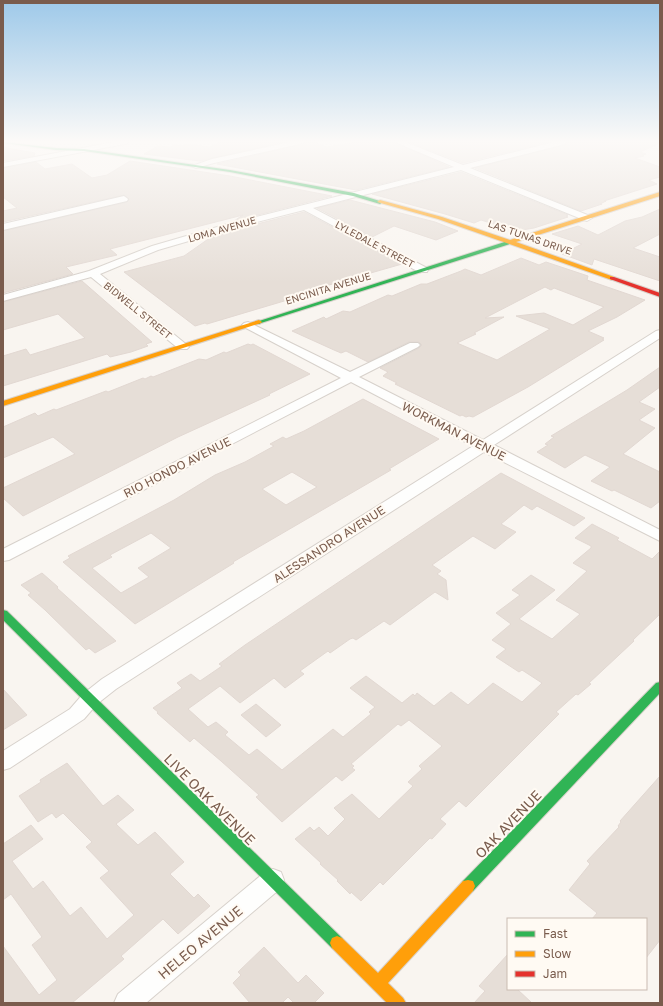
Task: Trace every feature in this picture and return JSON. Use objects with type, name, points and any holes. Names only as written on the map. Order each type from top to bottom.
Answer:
[{"type":"street","name":"LAS TUNAS DRIVE","points":[[324,189],[414,210],[660,295]]},
{"type":"street","name":"LOMA AVENUE","points":[[3,298],[94,273],[155,248],[227,227],[377,189]]},
{"type":"street","points":[[516,189],[587,218]]},
{"type":"street","name":"ENCINITA AVENUE","points":[[3,404],[660,194]]},
{"type":"street","points":[[3,227],[124,199]]},
{"type":"street","name":"LYLEDALE STREET","points":[[305,207],[423,270]]},
{"type":"street","name":"BIDWELL STREET","points":[[94,273],[183,347]]},
{"type":"street","name":"WORKMAN AVENUE","points":[[248,325],[660,536]]},
{"type":"street","name":"ALESSANDRO AVENUE","points":[[3,762],[73,717],[90,699],[109,684],[660,333]]},
{"type":"street","name":"RIO HONDO AVENUE","points":[[3,556],[414,345]]},
{"type":"street","name":"LIVE OAK AVENUE","points":[[3,614],[398,1003]]},
{"type":"street","name":"OAK AVENUE","points":[[378,983],[660,686]]},
{"type":"street","name":"HELEO AVENUE","points":[[127,1003],[273,880]]},
{"type":"building","points":[[3,189],[296,189],[332,196],[234,221],[243,215],[110,249],[117,255],[66,267],[73,274],[3,293],[3,231],[127,202],[129,199],[124,195],[3,222],[3,211],[17,208],[3,197]]},
{"type":"building","points":[[392,189],[503,189],[568,215],[566,216],[568,217],[534,228],[516,231],[481,220],[474,223],[372,194]]},
{"type":"building","points":[[527,189],[642,189],[604,201],[606,201],[600,204],[602,204],[581,211]]},
{"type":"building","points":[[350,200],[435,222],[458,231],[436,240],[394,226],[372,237],[317,208]]},
{"type":"building","points":[[660,209],[660,234],[633,248],[660,257],[660,281],[594,259],[592,265],[562,254],[582,244],[552,234],[578,226],[598,235],[625,221],[642,217]]},
{"type":"building","points":[[304,212],[402,264],[308,291],[311,293],[207,324],[205,323],[195,326],[124,272],[184,256],[214,235]]},
{"type":"building","points":[[521,258],[539,265],[546,262],[588,276],[587,280],[645,300],[617,317],[588,331],[604,338],[602,339],[604,340],[528,387],[473,417],[460,416],[395,384],[397,383],[383,376],[388,372],[380,368],[419,348],[422,345],[419,342],[409,342],[368,362],[346,351],[341,353],[292,331],[324,317],[326,319],[343,311],[350,312],[388,295],[392,296],[465,269],[481,275]],"holes":[[[545,287],[551,290],[554,288],[604,307],[573,325],[544,313],[516,316],[550,329],[497,360],[457,343],[476,334],[474,333],[504,317],[485,318]]]},
{"type":"building","points":[[82,281],[152,342],[146,344],[148,346],[131,352],[110,357],[107,354],[3,386],[3,356],[26,349],[30,355],[85,338],[58,314],[3,330],[3,302]]},
{"type":"building","points":[[248,344],[253,344],[310,374],[269,394],[270,395],[178,437],[23,516],[3,498],[3,488],[75,454],[53,437],[3,458],[3,427],[35,413],[38,416],[106,391],[108,392],[143,378],[153,377],[199,359],[206,360]]},
{"type":"building","points":[[660,367],[660,387],[639,402],[655,409],[639,420],[655,428],[623,454],[660,472],[660,501],[651,508],[614,490],[612,491],[591,481],[610,467],[585,455],[565,468],[537,452],[548,445],[545,444],[554,437],[551,436],[627,390]]},
{"type":"building","points":[[363,399],[439,439],[389,469],[391,470],[233,562],[234,563],[135,624],[63,562],[70,558],[68,556],[174,500],[215,475],[245,462],[274,446],[270,444],[283,437],[286,439]],"holes":[[[292,472],[317,487],[286,505],[262,489]],[[151,533],[171,548],[138,568],[149,577],[121,593],[92,568],[112,557],[110,555]]]},
{"type":"building","points":[[501,473],[585,518],[574,526],[537,506],[532,510],[524,505],[501,524],[516,532],[495,549],[473,536],[432,565],[441,571],[437,574],[446,580],[448,600],[435,592],[390,625],[384,621],[356,640],[353,638],[350,639],[330,653],[328,651],[300,671],[304,674],[285,688],[274,678],[240,703],[220,686],[188,709],[208,727],[216,722],[228,732],[225,735],[249,755],[257,749],[282,770],[333,729],[343,737],[371,714],[369,712],[375,707],[350,688],[366,676],[402,703],[413,694],[415,696],[417,693],[434,706],[451,692],[468,705],[493,683],[522,702],[542,683],[522,670],[519,672],[496,657],[506,649],[492,640],[511,624],[496,613],[520,595],[512,590],[531,575],[555,590],[519,619],[552,639],[580,614],[556,600],[587,571],[573,563],[591,548],[591,546],[575,538],[592,524],[619,538],[617,540],[652,559],[660,551],[660,614],[633,640],[634,641],[589,683],[591,684],[578,695],[576,694],[556,712],[559,714],[466,807],[459,801],[440,819],[446,824],[432,839],[430,838],[383,885],[380,882],[361,901],[351,892],[350,894],[337,881],[338,880],[320,864],[321,863],[295,839],[310,827],[314,831],[319,827],[328,836],[345,819],[334,808],[352,794],[379,819],[413,786],[408,782],[422,769],[419,766],[442,746],[409,720],[401,726],[398,724],[351,764],[354,766],[352,768],[355,770],[342,781],[336,776],[282,822],[256,797],[259,795],[221,761],[194,738],[190,742],[153,708],[182,688],[177,683],[191,674],[200,681],[222,666],[219,664],[245,645]]},
{"type":"building","points":[[42,573],[116,641],[95,653],[89,648],[86,650],[28,595],[31,593],[21,585]]},
{"type":"building","points":[[3,689],[27,715],[3,730]]},
{"type":"building","points":[[256,704],[281,725],[266,737],[241,715]]},
{"type":"building","points":[[67,763],[103,806],[118,795],[134,810],[116,824],[138,845],[155,832],[184,862],[170,874],[194,898],[198,894],[210,906],[178,934],[163,919],[121,956],[124,959],[72,1003],[3,1003],[3,946],[39,995],[57,980],[32,945],[42,937],[11,894],[3,900],[3,844],[31,825],[43,839],[12,861],[33,889],[43,881],[70,916],[81,907],[107,939],[134,915],[100,878],[109,871],[86,847],[92,842],[63,813],[56,818],[52,813],[38,822],[19,796],[41,782],[40,780]]},
{"type":"building","points":[[660,776],[660,940],[647,957],[647,918],[593,918],[597,913],[569,890],[590,864],[587,861],[619,827],[620,821]]},
{"type":"building","points":[[264,947],[298,983],[306,975],[324,993],[314,1003],[294,1003],[288,997],[282,1003],[250,1003],[233,983],[241,975],[238,972]]},
{"type":"building","points":[[507,955],[507,990],[518,990],[532,1003],[474,1003],[485,991],[479,986]]},
{"type":"traffic: fast","points":[[323,189],[380,202]]},
{"type":"traffic: fast","points":[[259,322],[511,242]]},
{"type":"traffic: fast","points":[[3,614],[337,943]]},
{"type":"traffic: fast","points":[[468,886],[660,686]]},
{"type":"traffic: slow","points":[[511,242],[660,194]]},
{"type":"traffic: slow","points":[[380,202],[440,218],[612,278]]},
{"type":"traffic: slow","points":[[3,404],[259,322]]},
{"type":"traffic: slow","points":[[378,983],[468,886]]},
{"type":"traffic: slow","points":[[337,943],[398,1003]]},
{"type":"traffic: jam","points":[[612,278],[660,295]]}]
